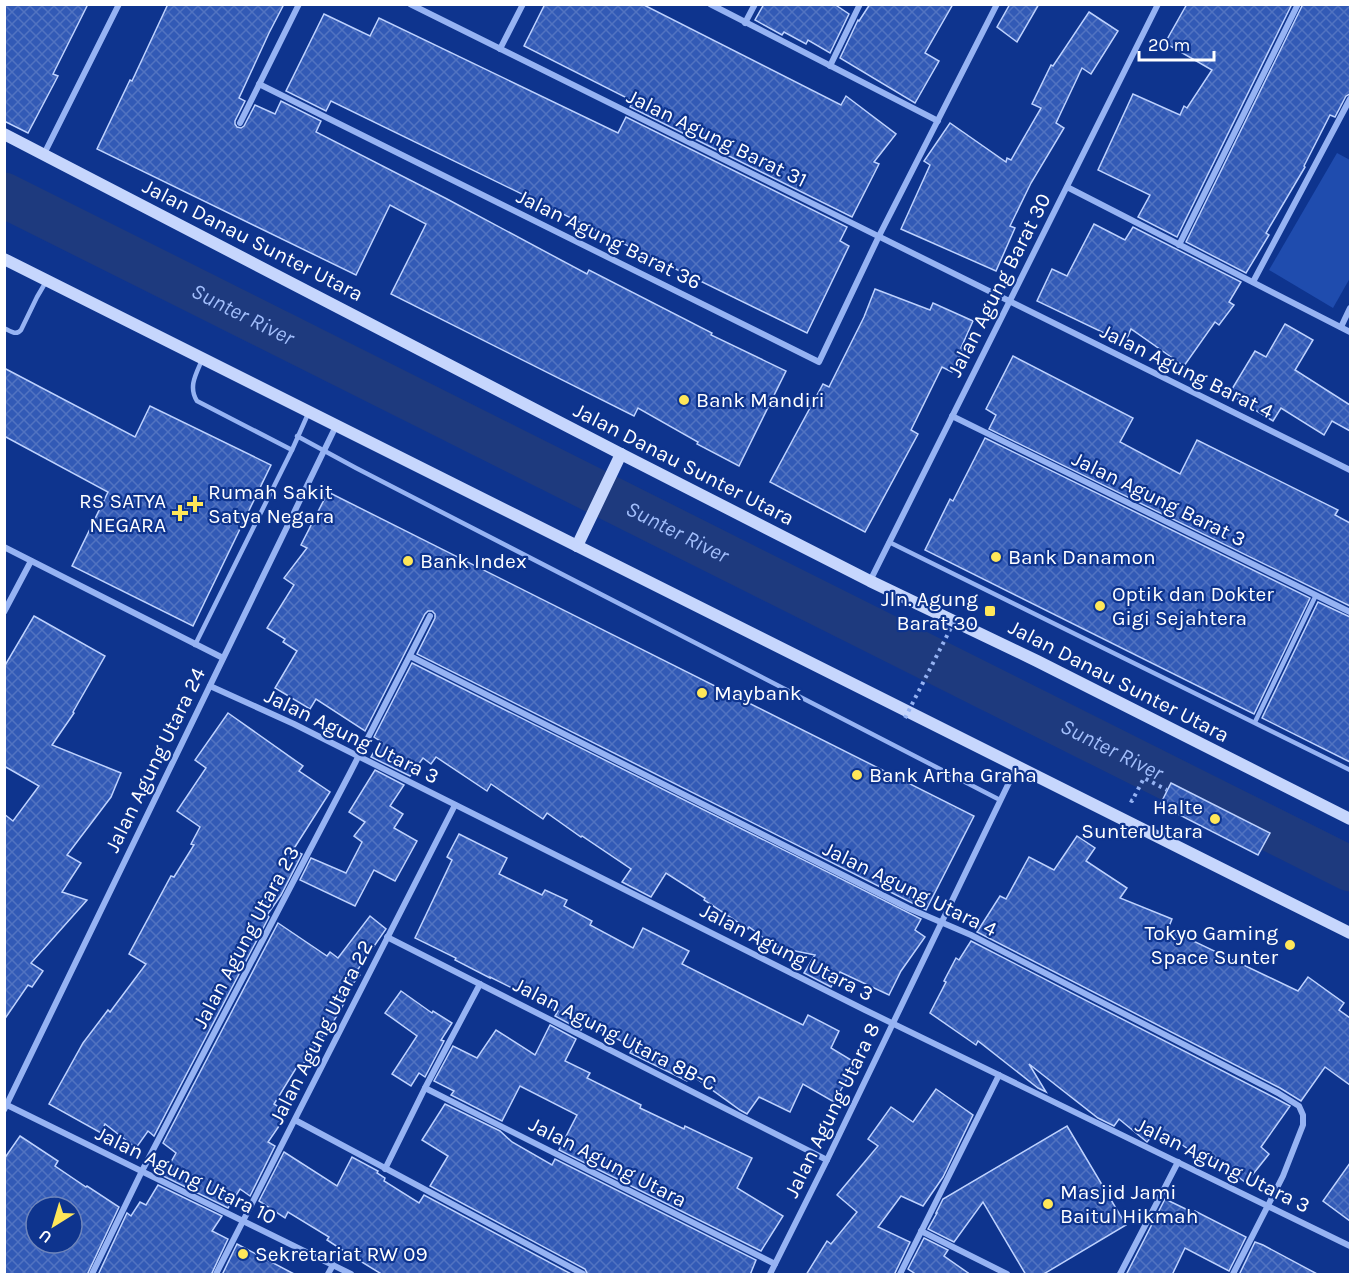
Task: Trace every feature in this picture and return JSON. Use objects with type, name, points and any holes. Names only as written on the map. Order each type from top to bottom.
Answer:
[{"type":"main road","name":"Jalan Danau Sunter Utara","points":[[4,134],[621,454],[1350,819]]},
{"type":"main road","points":[[4,259],[1350,933]]},
{"type":"main road","points":[[577,546],[621,454]]},
{"type":"street","points":[[44,154],[119,4]]},
{"type":"street","points":[[240,123],[299,4]]},
{"type":"street","name":"Jalan Agung Barat 31","points":[[410,4],[1009,301]]},
{"type":"street","points":[[500,49],[523,4]]},
{"type":"street","points":[[710,4],[938,121]]},
{"type":"street","points":[[745,23],[755,4]]},
{"type":"street","points":[[830,66],[860,4]]},
{"type":"street","points":[[879,236],[997,4]]},
{"type":"street","name":"Jalan Agung Barat 30","points":[[870,580],[1158,4]]},
{"type":"street","points":[[1179,245],[1298,4]]},
{"type":"street","name":"Jalan Agung Barat 36","points":[[259,84],[819,362],[879,236]]},
{"type":"street","points":[[1253,282],[1350,99]]},
{"type":"street","points":[[1066,187],[1350,332]]},
{"type":"street","name":"Jalan Agung Barat 4","points":[[1009,301],[1350,470]]},
{"type":"street","points":[[1341,327],[1350,308]]},
{"type":"street","name":"Jalan Agung Barat 3","points":[[952,416],[1350,612]]},
{"type":"street","name":"Jalan Agung Utara 24","points":[[6,1107],[336,425]]},
{"type":"street","points":[[4,548],[223,658]]},
{"type":"street","points":[[4,612],[31,561]]},
{"type":"street","name":"Jalan Agung Utara 23","points":[[92,1275],[142,1171],[430,616]]},
{"type":"street","name":"Jalan Agung Utara 4","points":[[410,656],[908,908],[941,922],[1278,1093],[1299,1106],[1303,1115],[1303,1125],[1283,1176],[1268,1205]]},
{"type":"street","name":"Jalan Agung Utara 3","points":[[210,686],[294,724],[892,1023],[1350,1246]]},
{"type":"street","name":"Jalan Agung Utara 8","points":[[770,1275],[1017,766]]},
{"type":"street","name":"Jalan Agung Utara 22","points":[[216,1275],[455,805]]},
{"type":"street","name":"Jalan Agung Utara 8B-C","points":[[387,937],[827,1160]]},
{"type":"street","points":[[385,1169],[480,984]]},
{"type":"street","points":[[900,1275],[999,1075]]},
{"type":"street","name":"Jalan Agung Utara","points":[[425,1088],[775,1264]]},
{"type":"street","name":"Jalan Agung Utara 10","points":[[6,1107],[142,1171],[351,1275]]},
{"type":"street","points":[[295,1120],[583,1275]]},
{"type":"street","points":[[1120,1275],[1178,1162]]},
{"type":"street","points":[[1233,1275],[1268,1205]]},
{"type":"street","points":[[921,1231],[1002,1273]]},
{"type":"street","points":[[328,1275],[333,1265]]},
{"type":"lane","points":[[4,328],[19,333],[47,280]]},
{"type":"lane","points":[[203,358],[192,387],[197,401],[292,450]]},
{"type":"lane","points":[[195,645],[309,411]]},
{"type":"lane","points":[[297,436],[1000,800]]},
{"type":"lane","points":[[889,542],[1350,770]]},
{"type":"lane","points":[[1255,722],[1316,595]]},
{"type":"path","points":[[905,718],[957,616]]},
{"type":"path","points":[[1132,801],[1144,778],[1167,790]]},
{"type":"shaded area","points":[[1337,153],[1350,160],[1350,278],[1333,308],[1269,270]]},
{"type":"building","points":[[4,4],[88,4],[53,74],[58,76],[28,133],[4,121]]},
{"type":"building","points":[[168,4],[284,4],[239,98],[245,101],[235,121],[237,127],[244,126],[255,105],[275,114],[281,101],[321,121],[316,132],[587,274],[589,270],[712,333],[711,335],[786,371],[739,466],[697,444],[698,442],[638,408],[634,416],[391,294],[426,224],[390,205],[356,275],[97,149]]},
{"type":"building","points":[[545,4],[642,4],[841,105],[846,96],[896,134],[874,162],[879,164],[852,217],[630,107],[633,101],[524,46]]},
{"type":"building","points":[[764,4],[834,4],[849,14],[830,53],[808,40],[806,44],[784,32],[782,35],[755,20]]},
{"type":"building","points":[[870,4],[953,4],[925,53],[939,61],[915,103],[840,58],[858,20]]},
{"type":"building","points":[[1010,4],[1039,4],[1017,42],[997,27]]},
{"type":"building","points":[[1187,4],[1292,4],[1177,237],[1138,217],[1150,195],[1098,170],[1133,94],[1180,115],[1184,106],[1187,108],[1212,70],[1165,43]]},
{"type":"building","points":[[1303,4],[1350,4],[1350,94],[1346,96],[1335,117],[1330,115],[1305,167],[1266,233],[1269,235],[1246,273],[1186,242]]},
{"type":"building","points":[[1089,12],[1118,31],[1091,74],[1082,68],[1056,123],[1064,128],[1031,183],[1010,226],[1015,228],[996,271],[901,229],[930,165],[924,161],[950,123],[1006,162],[1007,158],[1011,160],[1041,108],[1032,104],[1051,65],[1053,66]]},
{"type":"building","points":[[324,14],[370,36],[379,18],[618,133],[626,117],[847,227],[840,241],[849,246],[807,333],[331,101],[326,111],[286,91]]},
{"type":"building","points":[[1094,224],[1125,240],[1133,227],[1241,282],[1229,302],[1234,305],[1219,325],[1215,322],[1184,366],[1131,329],[1125,343],[1037,301],[1052,269],[1067,276]]},
{"type":"building","points":[[875,289],[930,310],[933,303],[973,321],[952,372],[942,367],[911,430],[918,434],[865,532],[770,482],[823,384],[829,387],[864,317]]},
{"type":"building","points":[[1285,324],[1313,340],[1295,370],[1350,405],[1350,431],[1332,421],[1324,435],[1281,408],[1273,421],[1229,394],[1255,351],[1266,357]]},
{"type":"building","points":[[1013,356],[1133,418],[1120,442],[1180,474],[1197,440],[1338,510],[1335,515],[1350,523],[1350,606],[989,429],[996,415],[986,409]]},
{"type":"building","name":"Rumah Sakit Satya Negara","points":[[4,368],[135,437],[150,406],[271,465],[193,626],[72,566],[108,492],[4,436]]},
{"type":"building","points":[[985,438],[1310,598],[1254,714],[925,550],[950,499],[953,501]]},
{"type":"building","points":[[328,492],[974,816],[926,910],[417,654],[435,618],[432,611],[425,614],[365,731],[316,699],[310,709],[275,688],[297,651],[283,642],[285,639],[267,628],[294,585],[284,578],[307,548],[301,545]]},
{"type":"building","points":[[1318,602],[1350,617],[1350,762],[1262,718]]},
{"type":"building","points":[[34,616],[105,656],[74,713],[52,745],[121,773],[111,797],[67,855],[81,863],[62,892],[87,900],[31,963],[43,971],[32,987],[28,985],[4,1020],[4,814],[13,821],[39,786],[4,766],[4,667]]},
{"type":"building","points":[[412,663],[921,919],[915,930],[925,937],[901,971],[889,995],[840,972],[831,987],[804,973],[815,955],[776,947],[666,873],[651,897],[622,882],[631,869],[547,813],[543,819],[491,784],[487,791],[436,757],[431,764],[423,758],[410,776],[371,757],[380,741],[374,737]]},
{"type":"building","points":[[228,713],[303,766],[299,771],[330,792],[293,850],[302,854],[281,895],[267,915],[269,917],[154,1136],[148,1131],[136,1148],[105,1124],[101,1133],[49,1104],[83,1043],[146,964],[129,954],[171,876],[174,877],[194,845],[191,844],[200,827],[177,811],[206,768],[195,760]]},
{"type":"building","points":[[375,770],[404,785],[390,806],[403,814],[394,828],[417,841],[395,881],[374,870],[355,906],[300,880],[311,858],[346,873],[362,842],[354,836],[365,822],[349,812]]},
{"type":"building","name":"Halte Sunter Utara","points":[[1171,783],[1270,833],[1258,855],[1160,805]]},
{"type":"building","points":[[459,834],[507,858],[499,874],[542,895],[545,890],[567,900],[564,906],[592,921],[590,925],[633,948],[643,928],[689,951],[682,964],[803,1025],[808,1015],[839,1031],[831,1048],[856,1063],[834,1102],[803,1084],[790,1112],[759,1097],[747,1114],[690,1074],[687,1081],[630,1053],[633,1047],[585,1022],[581,1030],[555,1016],[558,1011],[415,938],[452,860],[447,857]]},
{"type":"building","points":[[1077,836],[1095,848],[1086,861],[1127,888],[1120,898],[1172,919],[1168,929],[1298,991],[1308,977],[1344,1003],[1339,1010],[1350,1018],[1350,1085],[1325,1067],[1301,1101],[1280,1088],[977,932],[1000,896],[1006,899],[1029,857],[1054,870]]},
{"type":"building","points":[[370,916],[386,929],[356,972],[360,975],[342,997],[346,1000],[325,1036],[323,1035],[301,1067],[298,1065],[274,1104],[288,1113],[268,1142],[275,1146],[250,1196],[240,1189],[228,1208],[163,1176],[176,1153],[163,1143],[278,923],[327,956],[330,952],[338,958]]},
{"type":"building","points":[[971,941],[1290,1106],[1261,1147],[1269,1154],[1246,1183],[1207,1152],[1202,1159],[1174,1139],[1172,1142],[1156,1131],[1147,1142],[1119,1119],[1114,1126],[1098,1118],[1029,1064],[1046,1092],[1038,1088],[978,1041],[976,1045],[930,1013],[956,958],[959,960]]},
{"type":"building","points":[[401,991],[432,1013],[433,1011],[452,1023],[441,1040],[444,1041],[425,1077],[419,1073],[411,1086],[392,1074],[417,1036],[385,1013]]},
{"type":"building","points":[[550,1025],[576,1039],[565,1061],[590,1073],[587,1078],[641,1105],[640,1108],[684,1129],[685,1126],[752,1158],[737,1188],[783,1216],[761,1251],[559,1150],[577,1115],[520,1086],[502,1121],[451,1095],[454,1091],[434,1081],[453,1046],[477,1058],[496,1030],[535,1055]]},
{"type":"building","points":[[936,1089],[973,1115],[943,1177],[923,1206],[901,1196],[878,1227],[910,1242],[894,1275],[806,1275],[827,1241],[831,1244],[857,1212],[837,1195],[878,1146],[868,1139],[891,1107],[913,1122]]},
{"type":"building","points":[[445,1104],[500,1131],[512,1142],[552,1165],[555,1159],[756,1260],[750,1275],[588,1275],[585,1269],[430,1186],[448,1156],[422,1140]]},
{"type":"building","name":"Masjid Jami Baitul Hikmah","points":[[1067,1126],[1126,1225],[1042,1275],[1026,1275],[983,1202],[954,1242],[928,1229],[943,1199]]},
{"type":"building","points":[[20,1136],[58,1161],[55,1166],[119,1207],[87,1275],[4,1275],[4,1159]]},
{"type":"building","points":[[284,1152],[337,1186],[352,1157],[378,1171],[377,1173],[385,1178],[384,1181],[419,1203],[424,1195],[573,1275],[383,1275],[327,1240],[329,1237],[288,1212],[285,1218],[259,1201]]},
{"type":"building","points":[[1350,1163],[1350,1221],[1323,1201]]},
{"type":"building","points":[[158,1185],[222,1216],[212,1231],[228,1239],[211,1275],[98,1275],[127,1213],[131,1216],[140,1202],[146,1205]]},
{"type":"building","points":[[1165,1199],[1194,1213],[1195,1211],[1246,1237],[1229,1271],[1185,1248],[1172,1275],[1126,1275]]},
{"type":"building","points":[[924,1238],[948,1250],[944,1256],[971,1275],[917,1275],[908,1269]]},
{"type":"building","points":[[1255,1242],[1263,1245],[1319,1275],[1239,1275]]},
{"type":"building","name":"Sekretariat RW 09","points":[[237,1244],[296,1275],[222,1275]]},
{"type":"waterway","name":"Sunter River","points":[[4,195],[1350,869]]},
{"type":"place","name":"Bank Mandiri","points":[[684,400]]},
{"type":"place","name":"Rumah Sakit Satya Negara","points":[[195,504]]},
{"type":"place","name":"RS SATYA NEGARA","points":[[180,513]]},
{"type":"place","name":"Bank Danamon","points":[[996,557]]},
{"type":"place","name":"Bank Index","points":[[408,561]]},
{"type":"place","name":"Optik dan Dokter Gigi Sejahtera","points":[[1100,606]]},
{"type":"place","name":"Jln. Agung Barat 30","points":[[990,611]]},
{"type":"place","name":"Maybank","points":[[702,693]]},
{"type":"place","name":"Bank Artha Graha","points":[[857,775]]},
{"type":"place","name":"Halte Sunter Utara","points":[[1215,819]]},
{"type":"place","name":"Tokyo Gaming Space Sunter","points":[[1290,945]]},
{"type":"place","name":"Masjid Jami Baitul Hikmah","points":[[1048,1204]]},
{"type":"place","name":"Sekretariat RW 09","points":[[243,1254]]}]
